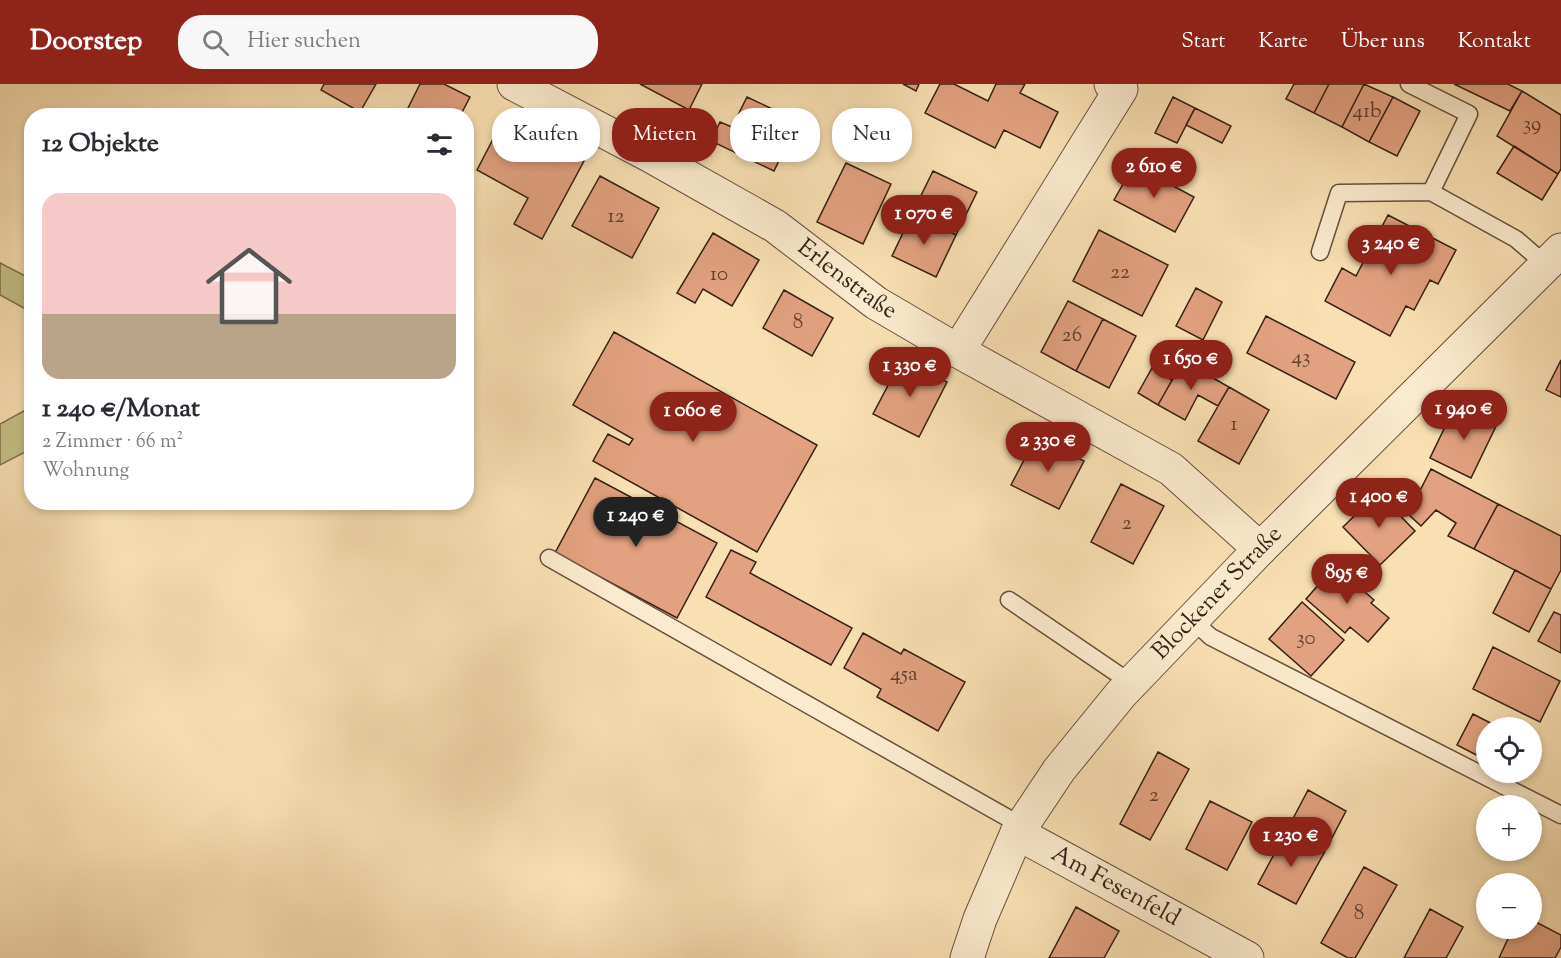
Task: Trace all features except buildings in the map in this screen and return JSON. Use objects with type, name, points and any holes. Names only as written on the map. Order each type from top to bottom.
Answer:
[{"type":"street","name":"Erlenstraße","points":[[514,84],[649,155],[776,226],[876,303],[1171,469],[1260,549]]},
{"type":"street","points":[[958,351],[1120,89],[1111,84]]},
{"type":"street","name":"Blockener Straße","points":[[967,958],[980,919],[1019,829],[1059,770],[1131,683],[1260,549],[1554,258]]},
{"type":"street","name":"Am Fesenfeld","points":[[1019,829],[1247,958]]},
{"type":"lane","points":[[1409,84],[1469,114],[1431,192]]},
{"type":"lane","points":[[1320,252],[1339,194],[1431,192],[1554,258]]},
{"type":"lane","points":[[549,558],[1019,829]]},
{"type":"lane","points":[[1009,600],[1131,683]]},
{"type":"lane","points":[[1192,620],[1211,637],[1561,815]]},
{"type":"shaded area","points":[[0,263],[24,275],[24,308],[0,295]]},
{"type":"shaded area","points":[[24,411],[24,453],[0,465],[0,424]]}]
